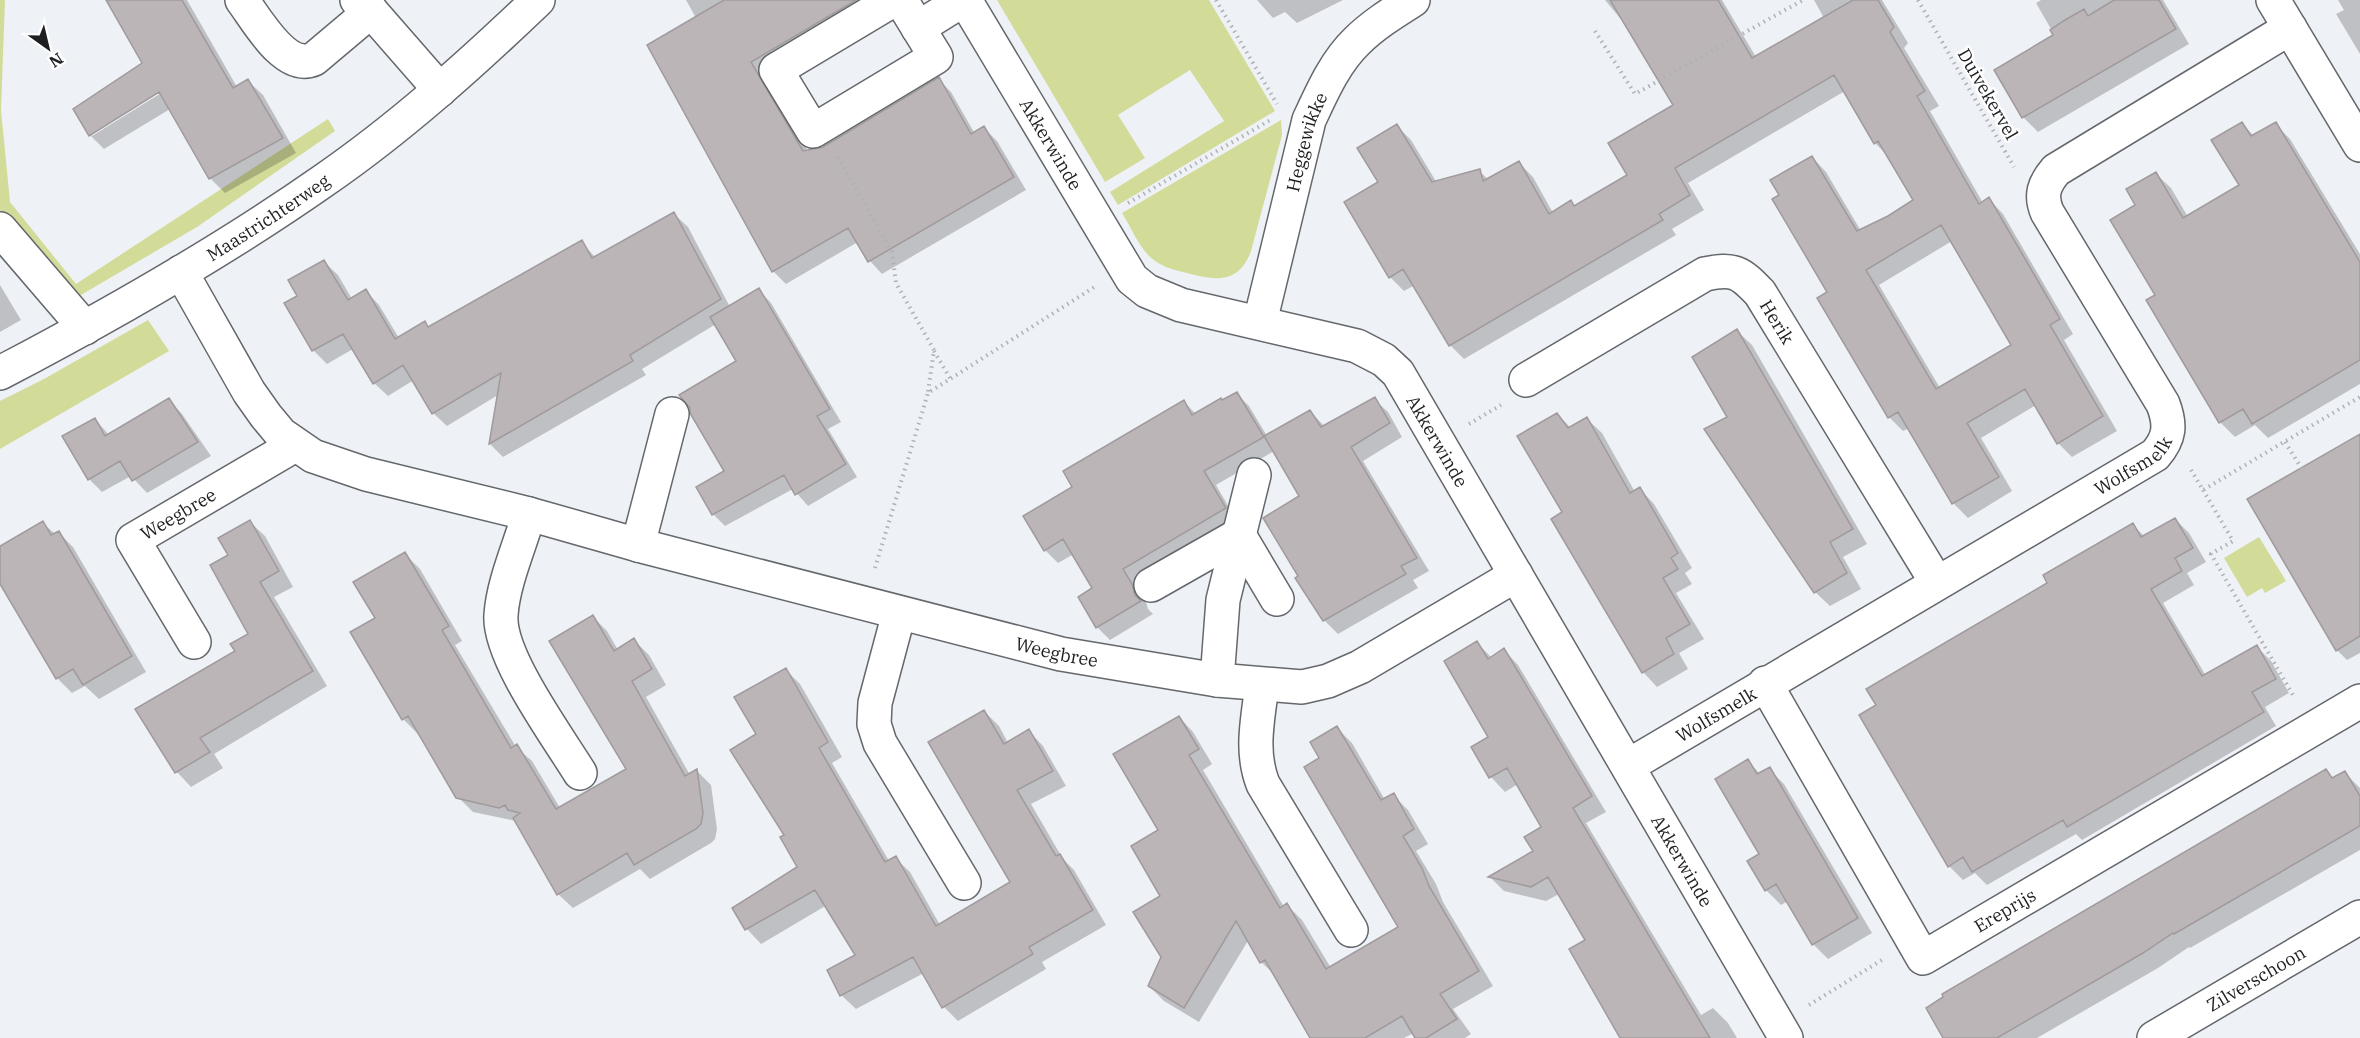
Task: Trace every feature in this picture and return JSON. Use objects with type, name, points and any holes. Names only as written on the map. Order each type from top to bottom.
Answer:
[{"type":"street","points":[[242,0],[277,47],[297,62],[314,59],[364,5],[440,90]]},
{"type":"street","name":"Maastrichterweg","points":[[0,373],[86,328],[182,272],[229,244],[325,180],[440,90],[538,0]]},
{"type":"street","points":[[893,0],[776,70],[813,131],[936,57],[901,0]]},
{"type":"street","name":"Akkerwinde","points":[[918,28],[964,0],[1124,268],[1140,285],[1181,305],[1357,346],[1384,360],[1398,373],[1781,1031]]},
{"type":"street","name":"Heggewikke","points":[[1260,322],[1309,120],[1322,90],[1337,65],[1356,41],[1413,0]]},
{"type":"street","points":[[2273,0],[2360,145]]},
{"type":"street","points":[[2043,193],[2046,182],[2056,170],[2290,28]]},
{"type":"street","name":"Wolfsmelk","points":[[1628,766],[2155,455],[2164,445],[2169,432],[2169,419],[2163,404],[2047,212],[2043,203],[2043,193]]},
{"type":"street","points":[[0,229],[86,328]]},
{"type":"street","name":"Herik","points":[[1526,380],[1705,274],[1724,270],[1744,276],[1760,292],[1937,583]]},
{"type":"street","name":"Weegbree","points":[[182,272],[249,392],[266,416],[295,445],[313,456],[341,467],[1061,654],[1217,680],[1302,687],[1328,681],[1349,672],[1516,575]]},
{"type":"street","points":[[638,545],[672,414]]},
{"type":"street","name":"Weegbree","points":[[194,642],[133,540],[295,445]]},
{"type":"street","points":[[1217,680],[1222,600],[1254,475]]},
{"type":"street","points":[[529,514],[504,598],[501,617],[503,638],[512,662],[580,773]]},
{"type":"street","points":[[1151,585],[1239,535]]},
{"type":"street","points":[[1239,535],[1277,599]]},
{"type":"street","points":[[1197,558],[1222,600]]},
{"type":"street","points":[[899,613],[875,703],[874,724],[880,743],[964,883]]},
{"type":"street","name":"Ereprijs","points":[[1765,684],[1923,958],[2360,701]]},
{"type":"street","points":[[1262,685],[1255,736],[1258,771],[1263,784],[1352,930]]},
{"type":"street","name":"Zilverschoon","points":[[2154,1038],[2360,917]]},
{"type":"path","points":[[1097,222],[1282,113],[1216,0]]},
{"type":"path","points":[[1595,31],[1635,94],[1803,0]]},
{"type":"path","name":"Duivekervel","points":[[1918,0],[2020,177],[2043,193]]},
{"type":"path","points":[[821,127],[892,252],[896,283],[951,378]]},
{"type":"path","points":[[928,393],[1124,268]]},
{"type":"path","points":[[864,604],[928,393],[934,350]]},
{"type":"path","points":[[1439,443],[1521,393],[1526,380]]},
{"type":"path","points":[[2203,490],[2360,397]]},
{"type":"path","points":[[2169,432],[2233,541],[2211,554],[2312,729]]},
{"type":"path","points":[[2285,442],[2302,469]]},
{"type":"path","points":[[1781,1031],[1913,941]]},
{"type":"green space","points":[[0,0],[5,0],[1,110],[10,202],[76,284],[328,119],[335,131],[197,227],[74,299],[0,210]]},
{"type":"green space","points":[[997,0],[1209,0],[1275,111],[1118,205],[1110,192],[1224,121],[1190,70],[1118,115],[1145,158],[1105,182]]},
{"type":"green space","points":[[1281,120],[1282,135],[1251,251],[1240,269],[1233,275],[1208,278],[1167,267],[1145,252],[1122,213]]},
{"type":"green space","points":[[148,320],[169,351],[0,449],[0,401],[44,379]]},
{"type":"green space","points":[[2259,537],[2286,581],[2265,593],[2262,588],[2247,597],[2224,558]]},
{"type":"building","points":[[106,0],[182,0],[233,88],[248,79],[283,138],[209,179],[159,92],[89,136],[73,109],[142,63]]},
{"type":"building","points":[[724,0],[856,0],[751,62],[803,151],[823,147],[939,77],[971,134],[984,126],[1014,177],[868,262],[848,228],[772,272],[647,45]]},
{"type":"building","points":[[1610,0],[1718,0],[1752,58],[1853,0],[1878,0],[1894,27],[1890,32],[1925,91],[1917,96],[1979,204],[1989,197],[2045,293],[2060,319],[2050,325],[2103,416],[2057,444],[2025,389],[1967,423],[1999,477],[1952,504],[1898,412],[1888,418],[1817,298],[1827,292],[1772,199],[1779,195],[1770,180],[1812,156],[1857,231],[1888,216],[1913,200],[1878,141],[1874,144],[1834,75],[1675,168],[1690,195],[1659,214],[1663,220],[1449,346],[1403,269],[1389,278],[1344,202],[1378,182],[1357,148],[1397,124],[1432,182],[1480,169],[1483,181],[1519,161],[1549,214],[1571,200],[1574,206],[1627,175],[1608,143],[1673,105]],"holes":[[[1941,225],[2011,345],[1936,389],[1866,270]]]},
{"type":"building","points":[[2114,0],[2159,0],[2176,29],[2022,118],[1994,70],[2053,35],[2050,30],[2065,20],[2084,9],[2088,16]]},
{"type":"building","points":[[2242,122],[2251,136],[2276,122],[2360,262],[2360,360],[2252,424],[2243,409],[2219,423],[2146,300],[2155,295],[2110,220],[2135,205],[2126,189],[2156,172],[2183,218],[2239,185],[2211,140]]},
{"type":"building","points":[[674,212],[721,299],[630,355],[633,361],[489,444],[501,373],[432,414],[403,365],[373,384],[343,334],[312,351],[284,303],[297,296],[288,280],[324,260],[348,300],[366,289],[395,339],[425,321],[428,327],[582,240],[592,258]]},
{"type":"building","points":[[759,288],[830,409],[817,416],[846,464],[795,495],[784,475],[712,515],[696,487],[724,471],[690,413],[690,408],[679,395],[736,361],[710,317]]},
{"type":"building","points":[[1737,329],[1853,529],[1830,542],[1847,573],[1814,593],[1704,429],[1727,417],[1692,357]]},
{"type":"building","points":[[1237,392],[1264,437],[1204,471],[1226,508],[1123,569],[1132,584],[1135,595],[1141,601],[1096,628],[1078,597],[1092,588],[1063,539],[1044,551],[1023,516],[1072,487],[1063,471],[1184,400],[1192,415],[1221,398],[1222,400]]},
{"type":"building","points":[[1375,397],[1390,423],[1351,447],[1417,558],[1401,566],[1406,574],[1323,621],[1295,578],[1298,576],[1263,518],[1299,496],[1264,436],[1310,410],[1321,427]]},
{"type":"building","points":[[169,398],[198,442],[132,481],[120,461],[88,480],[62,436],[95,418],[105,436]]},
{"type":"building","points":[[1557,413],[1568,428],[1587,417],[1630,493],[1640,487],[1678,553],[1671,558],[1678,569],[1663,578],[1690,624],[1666,638],[1674,654],[1642,673],[1551,519],[1562,512],[1517,436]]},
{"type":"building","points":[[2360,434],[2360,636],[2336,651],[2247,499]]},
{"type":"building","points":[[2175,518],[2193,548],[2175,558],[2182,571],[2151,589],[2202,676],[2257,645],[2276,679],[2252,692],[2264,712],[2067,827],[2063,820],[1972,872],[1963,857],[1948,867],[1859,715],[1876,705],[1866,689],[2047,583],[2043,575],[2133,523],[2141,537]]},
{"type":"building","points":[[250,520],[279,571],[260,582],[313,671],[200,738],[210,752],[175,773],[135,709],[235,651],[230,644],[248,634],[210,565],[228,555],[218,538]]},
{"type":"building","points":[[43,521],[51,535],[59,531],[132,656],[83,685],[73,669],[56,679],[0,584],[0,546]]},
{"type":"building","points":[[405,552],[449,626],[442,630],[511,748],[517,744],[556,809],[626,769],[549,641],[593,615],[614,651],[634,638],[652,669],[632,681],[685,776],[697,769],[703,813],[701,824],[634,865],[627,853],[557,895],[513,818],[520,813],[508,810],[505,805],[499,808],[456,798],[408,716],[402,720],[350,632],[375,618],[353,582]]},
{"type":"building","points":[[1477,641],[1488,659],[1504,648],[1592,796],[1573,808],[1710,1038],[1620,1038],[1569,949],[1585,940],[1548,877],[1531,887],[1488,877],[1533,851],[1524,837],[1541,827],[1507,768],[1489,778],[1471,747],[1488,737],[1444,661]]},
{"type":"building","points":[[786,668],[828,742],[819,748],[885,862],[896,856],[936,926],[1010,882],[928,742],[984,710],[1004,744],[1029,729],[1053,771],[1017,790],[1056,856],[1060,854],[1093,910],[1029,947],[1033,954],[942,1008],[913,957],[840,996],[827,970],[855,955],[815,890],[745,930],[732,908],[797,867],[780,837],[784,835],[730,750],[756,734],[734,697]]},
{"type":"building","points":[[1179,716],[1199,749],[1189,755],[1280,908],[1287,903],[1326,969],[1398,927],[1304,767],[1319,758],[1310,742],[1337,726],[1381,800],[1394,793],[1414,829],[1403,836],[1422,868],[1429,886],[1479,971],[1440,994],[1457,1019],[1426,1038],[1415,1038],[1402,1016],[1365,1038],[1310,1038],[1265,960],[1260,963],[1236,921],[1184,1008],[1148,986],[1161,957],[1133,912],[1160,896],[1131,846],[1158,830],[1113,754]]},
{"type":"building","points":[[1748,759],[1757,774],[1770,767],[1858,918],[1812,945],[1776,884],[1765,891],[1747,861],[1759,854],[1715,779]]},
{"type":"building","points":[[2326,769],[2332,778],[2345,771],[2360,796],[2360,826],[2173,933],[2143,953],[1997,1038],[1943,1038],[1926,1008],[1943,997],[1942,994]]}]
